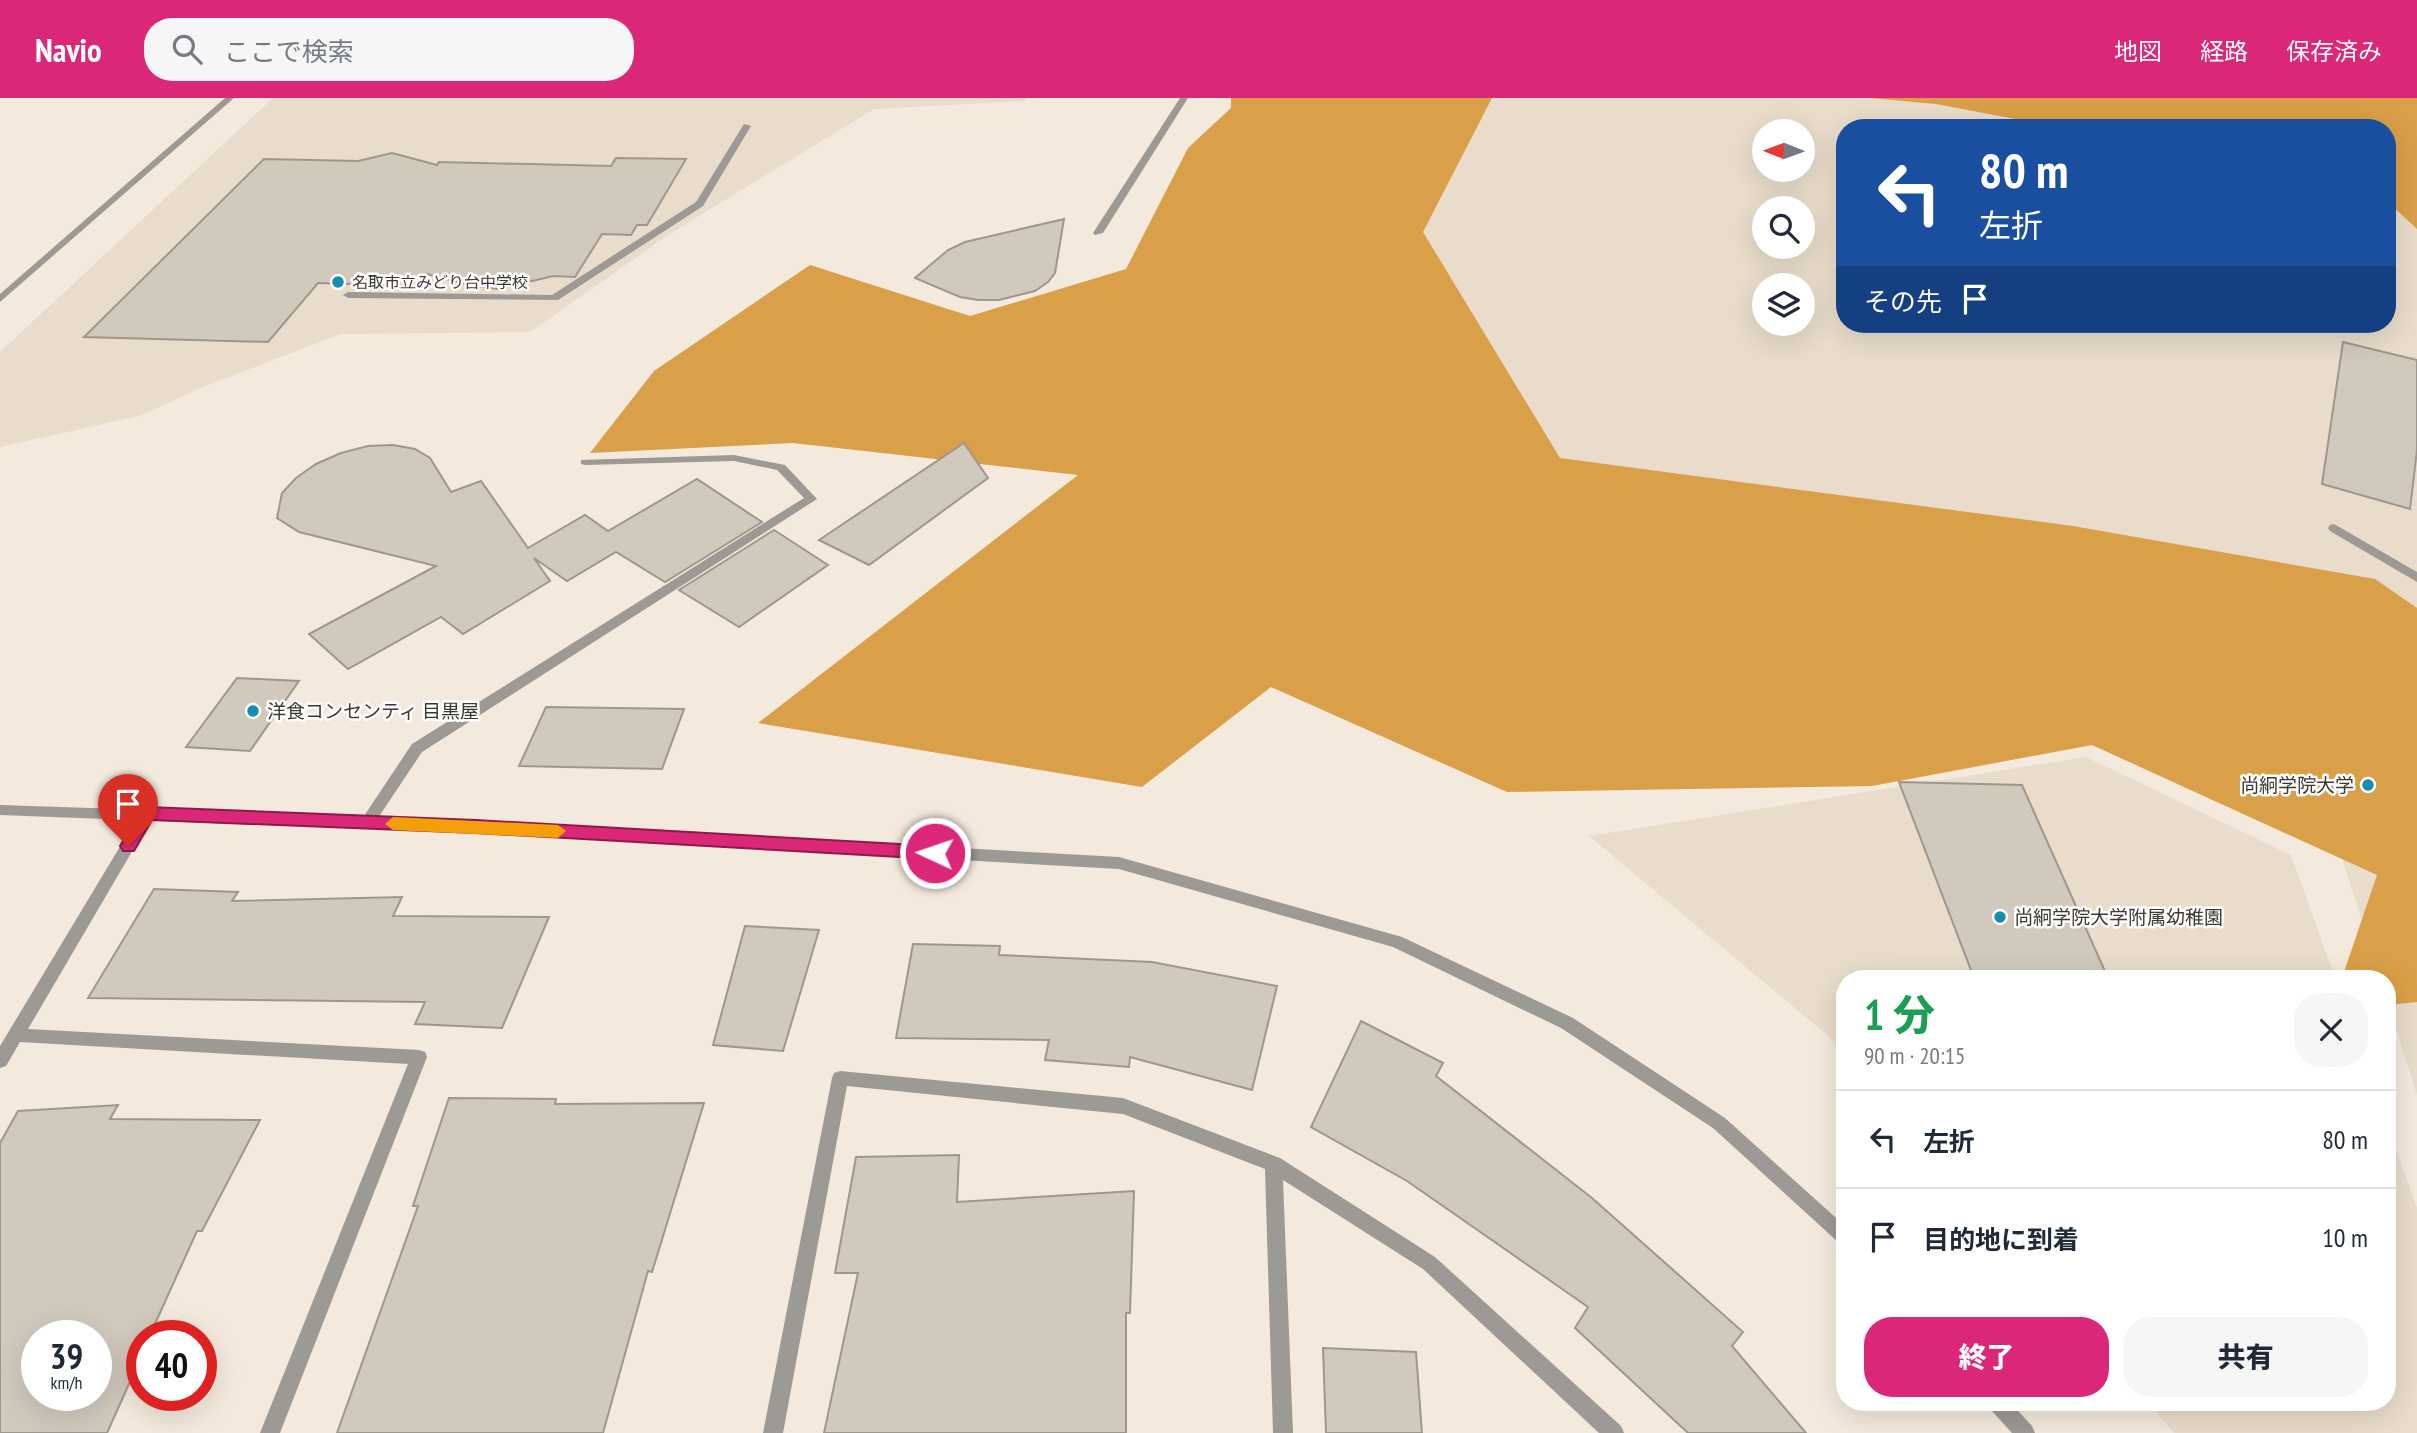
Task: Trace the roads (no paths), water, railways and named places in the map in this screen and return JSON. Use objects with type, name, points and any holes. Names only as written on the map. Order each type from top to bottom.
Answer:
[{"type":"street","points":[[0,299],[230,98]]},
{"type":"street","points":[[1098,233],[1184,98]]},
{"type":"street","points":[[348,295],[554,298],[700,204],[747,126]]},
{"type":"street","points":[[368,823],[417,748],[811,499],[781,467],[734,458],[585,462]]},
{"type":"street","points":[[2334,528],[2417,578]]},
{"type":"street","points":[[0,810],[368,823],[1119,863],[1397,942],[1567,1023],[1719,1123],[1836,1229]]},
{"type":"street","points":[[0,1061],[147,814]]},
{"type":"street","points":[[16,1035],[419,1057],[270,1433]]},
{"type":"street","points":[[774,1433],[840,1078],[1123,1106],[1273,1164],[1430,1263],[1614,1433]]},
{"type":"street","points":[[1273,1164],[1283,1433]]},
{"type":"street","points":[[2005,1411],[2025,1433]]},
{"type":"place","name":"名取市立みどり台中学校","points":[[338,282]]},
{"type":"place","name":"洋食コンセンティ 目黒屋","points":[[253,711]]},
{"type":"place","name":"尚絅学院大学","points":[[2368,785]]},
{"type":"place","name":"尚絅学院大学附属幼稚園","points":[[2000,917]]}]
